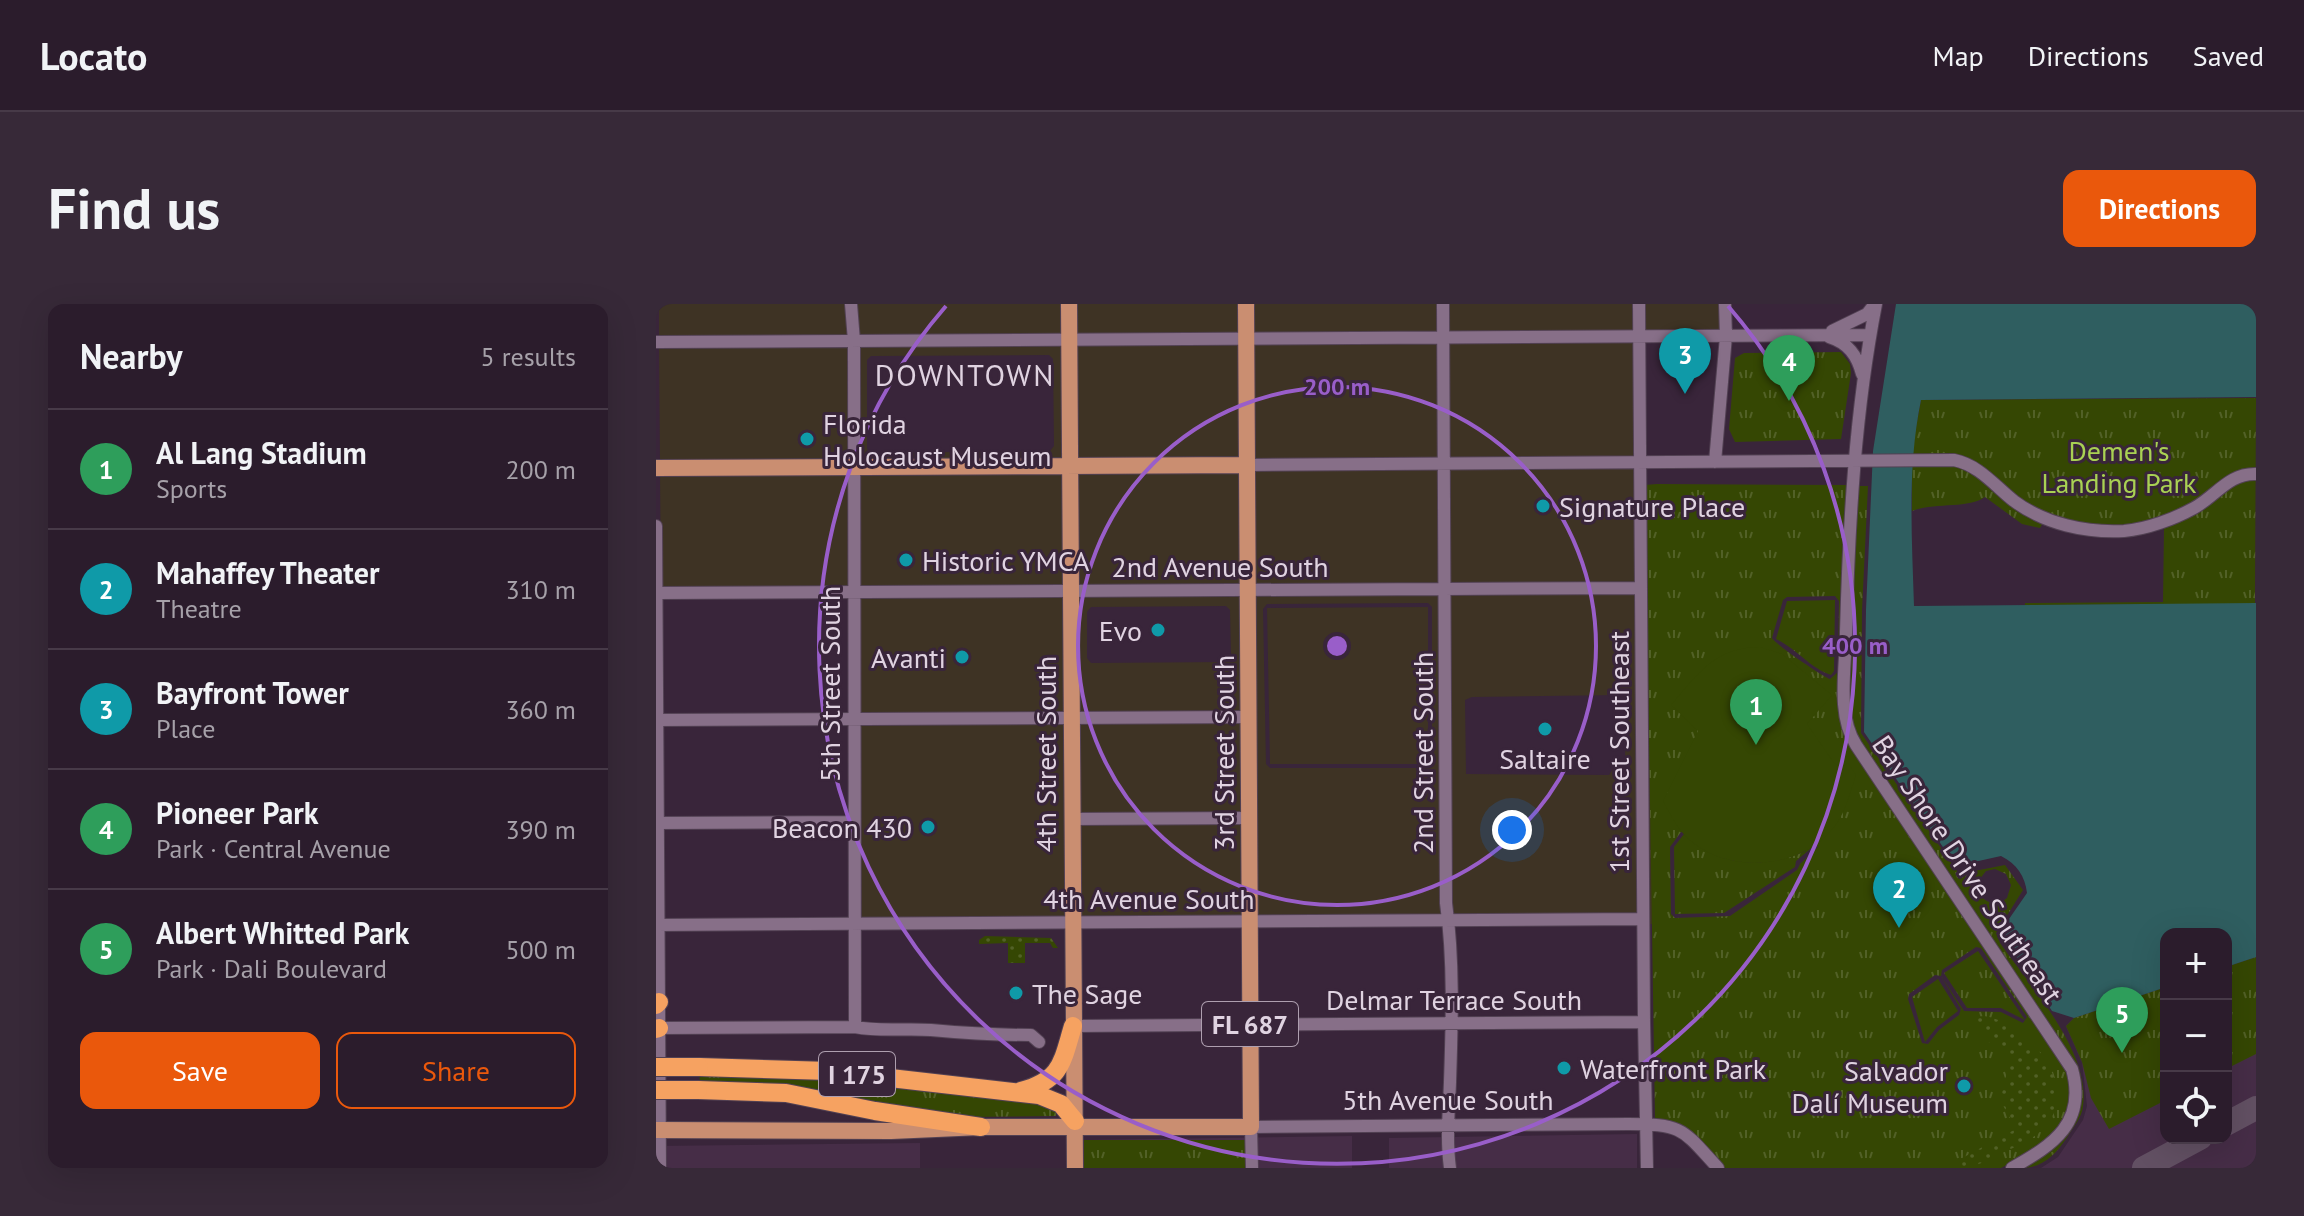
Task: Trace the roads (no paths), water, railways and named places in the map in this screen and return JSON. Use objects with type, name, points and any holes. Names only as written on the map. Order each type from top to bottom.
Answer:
[{"type":"highway","points":[[1014,1093],[1037,1087],[1056,1074],[1073,1026]]},
{"type":"highway","name":"I 175","points":[[656,1067],[842,1072],[1014,1093]]},
{"type":"highway","name":"I 175","points":[[656,1090],[786,1093],[875,1111],[981,1127]]},
{"type":"highway","points":[[1014,1093],[1052,1098],[1067,1109],[1075,1124]]},
{"type":"main road","name":"4th Street South","points":[[1069,304],[1075,1168]]},
{"type":"main road","name":"FL 687","points":[[1246,304],[1246,339]]},
{"type":"main road","name":"3rd Street South","points":[[1246,339],[1251,1127]]},
{"type":"main road","points":[[656,468],[1247,465]]},
{"type":"main road","points":[[658,1130],[891,1131],[1075,1124],[1251,1127]]},
{"type":"street","name":"5th Street South","points":[[851,304],[854,341],[855,1027]]},
{"type":"street","name":"2nd Street South","points":[[1443,304],[1450,1168]]},
{"type":"street","name":"1st Street Southeast","points":[[1639,304],[1647,1168]]},
{"type":"street","points":[[1715,462],[1726,336],[1725,304]]},
{"type":"street","points":[[1822,335],[1841,329],[1867,314],[1875,304]]},
{"type":"street","name":"Bay Shore Drive Southeast","points":[[1875,304],[1854,460],[1845,711],[1848,729],[2072,1069],[2076,1094],[2071,1116],[2055,1141],[2012,1168]]},
{"type":"street","points":[[1822,335],[1840,341],[1851,349],[1864,380]]},
{"type":"street","points":[[656,342],[1870,335]]},
{"type":"street","points":[[1247,465],[1954,460],[1968,464],[2035,514],[2070,526],[2125,531],[2147,527],[2194,508],[2235,476],[2256,474]]},
{"type":"street","points":[[656,526],[660,1168]]},
{"type":"street","name":"2nd Avenue South","points":[[656,593],[1641,588]]},
{"type":"street","points":[[656,720],[1248,717]]},
{"type":"street","points":[[1072,819],[1249,818]]},
{"type":"street","points":[[657,823],[854,822]]},
{"type":"street","name":"4th Avenue South","points":[[657,925],[1643,919]]},
{"type":"street","name":"Delmar Terrace South","points":[[1073,1026],[1644,1022]]},
{"type":"street","points":[[657,1028],[855,1027],[929,1030],[964,1035],[1031,1035],[1039,1042]]},
{"type":"street","name":"5th Avenue South","points":[[1251,1127],[1665,1124],[1689,1134],[1718,1168]]},
{"type":"street","name":"3rd Street South","points":[[1251,1127],[1252,1168]]},
{"type":"place","name":"Bayfront Tower","points":[[1685,394]]},
{"type":"place","name":"Pioneer Park","points":[[1789,401]]},
{"type":"place","name":"Florida Holocaust Museum","points":[[807,439]]},
{"type":"place","name":"Signature Place","points":[[1543,506]]},
{"type":"place","name":"Historic YMCA","points":[[906,560]]},
{"type":"place","name":"Evo","points":[[1158,630]]},
{"type":"place","name":"Avanti","points":[[962,657]]},
{"type":"place","name":"Saltaire","points":[[1545,729]]},
{"type":"place","name":"Al Lang Stadium","points":[[1756,745]]},
{"type":"place","name":"Beacon 430","points":[[928,827]]},
{"type":"place","name":"Mahaffey Theater","points":[[1899,928]]},
{"type":"place","name":"The Sage","points":[[1016,993]]},
{"type":"place","name":"Albert Whitted Park","points":[[2122,1053]]},
{"type":"place","name":"Waterfront Park","points":[[1564,1068]]},
{"type":"place","name":"Salvador Dalí Museum","points":[[1964,1086]]},
{"type":"district","name":"DOWNTOWN","points":[[965,374]]},
{"type":"park label","name":"Demen's Landing Park","points":[[2119,466]]}]
